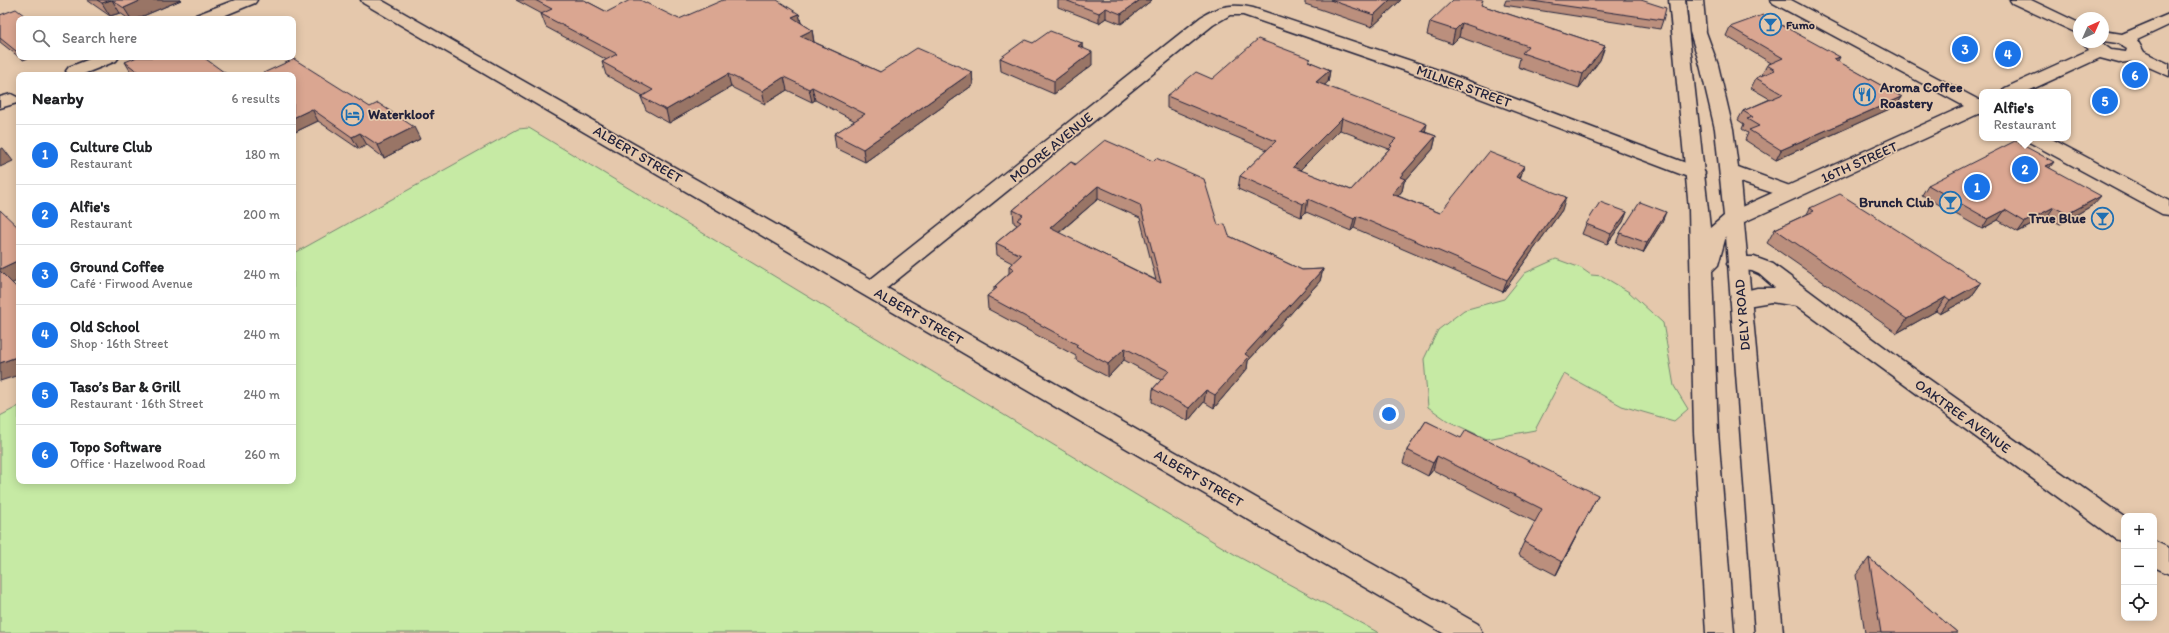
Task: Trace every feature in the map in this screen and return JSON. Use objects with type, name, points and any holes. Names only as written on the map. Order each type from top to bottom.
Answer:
[{"type":"street","points":[[209,16],[249,0]]},
{"type":"street","name":"ALBERT STREET","points":[[369,0],[1468,633]]},
{"type":"street","points":[[1677,0],[1698,209],[1706,432],[1720,633]]},
{"type":"street","name":"DELY ROAD","points":[[1695,0],[1698,32],[1709,65],[1724,129],[1735,218],[1769,633]]},
{"type":"street","points":[[1779,0],[1979,106]]},
{"type":"street","points":[[2018,0],[2073,26]]},
{"type":"street","name":"MOORE AVENUE","points":[[872,289],[1207,21],[1219,12],[1231,9]]},
{"type":"street","name":"MILNER STREET","points":[[1231,9],[1247,11],[1438,76],[1695,173]]},
{"type":"street","points":[[2109,42],[2123,40],[2169,19]]},
{"type":"street","points":[[2123,40],[2135,48],[2137,51],[2136,56]]},
{"type":"street","points":[[2016,89],[2089,48]]},
{"type":"street","points":[[2107,48],[2122,57],[2136,56],[2169,71]]},
{"type":"street","points":[[75,71],[102,60]]},
{"type":"street","name":"16TH STREET","points":[[1701,300],[1708,260],[1716,232],[1722,225],[1979,108]]},
{"type":"street","points":[[2042,141],[2169,209]]},
{"type":"street","points":[[1729,170],[1752,180],[1791,193]]},
{"type":"street","name":"OAKTREE AVENUE","points":[[1738,264],[1754,264],[1766,269],[1802,299],[2121,529]]},
{"type":"street","points":[[1741,299],[1760,294],[1779,294],[1802,299]]},
{"type":"street","points":[[2157,554],[2169,563]]},
{"type":"green space","points":[[529,128],[1239,557],[1379,633],[0,633],[0,416],[16,408],[16,484],[296,484],[296,252],[518,129]]},
{"type":"green space","points":[[1556,259],[1581,268],[1591,275],[1602,276],[1629,292],[1663,323],[1674,386],[1688,409],[1674,421],[1622,406],[1564,374],[1535,430],[1487,439],[1448,421],[1428,407],[1424,359],[1438,330],[1464,310],[1504,299],[1525,273]]},
{"type":"building","points":[[97,0],[111,0],[102,3]]},
{"type":"building","points":[[112,0],[142,0],[124,8]]},
{"type":"building","points":[[535,0],[584,0],[607,12],[630,0],[640,0],[679,19],[723,0],[777,0],[799,14],[792,17],[812,30],[800,36],[880,72],[917,48],[972,72],[863,149],[834,134],[865,114],[812,87],[809,89],[784,77],[762,91],[728,74],[666,110],[641,97],[653,90],[602,62],[617,54],[541,14],[552,9]]},
{"type":"building","points":[[1065,0],[1140,0],[1121,14],[1106,8],[1099,13]]},
{"type":"building","points":[[1330,0],[1390,0],[1374,15]]},
{"type":"building","points":[[1453,0],[1483,0],[1481,5],[1605,46],[1583,74],[1522,53],[1528,46],[1462,23],[1455,30],[1430,22]]},
{"type":"building","points":[[1525,0],[1641,0],[1666,8],[1663,20]]},
{"type":"building","points":[[16,9],[25,16],[16,16],[16,51],[0,38],[0,15]]},
{"type":"building","points":[[1763,15],[1840,57],[1834,59],[1902,97],[1781,150],[1749,130],[1759,126],[1747,119],[1753,117],[1743,111],[1783,94],[1756,78],[1775,70],[1767,65],[1783,58],[1730,27]]},
{"type":"building","points":[[1050,31],[1082,43],[1078,46],[1092,52],[1054,81],[1000,58],[1025,40],[1033,43]]},
{"type":"building","points":[[1258,39],[1311,59],[1308,61],[1330,70],[1316,82],[1427,124],[1421,131],[1436,136],[1400,177],[1405,179],[1392,194],[1440,213],[1489,152],[1524,166],[1516,177],[1566,197],[1507,280],[1357,216],[1354,219],[1308,199],[1303,204],[1240,176],[1276,141],[1167,96],[1196,72],[1212,79]],"holes":[[[1342,118],[1396,139],[1390,145],[1392,146],[1351,190],[1293,167]]]},
{"type":"building","points":[[130,60],[207,60],[224,72],[138,72],[125,62]]},
{"type":"building","points":[[292,60],[296,60],[370,107],[378,103],[414,127],[378,145],[360,133],[352,137],[312,109],[296,117],[296,72],[266,72]]},
{"type":"building","points":[[1105,140],[1153,161],[1156,158],[1204,179],[1218,225],[1225,224],[1229,236],[1302,270],[1323,269],[1245,354],[1249,357],[1215,395],[1206,390],[1189,408],[1153,389],[1169,371],[1125,348],[1108,364],[1076,347],[1078,345],[987,296],[997,288],[994,287],[1014,269],[1009,266],[1021,255],[996,243],[1021,222],[1017,220],[1023,215],[1013,210],[1071,162],[1075,165]],"holes":[[[1098,186],[1140,205],[1161,283],[1050,228]]]},
{"type":"building","points":[[2015,141],[2054,162],[2046,166],[2101,196],[2067,214],[2054,207],[2025,222],[2005,210],[1988,219],[1928,185]]},
{"type":"building","points":[[1840,194],[1981,283],[1950,300],[1946,297],[1907,319],[1775,229],[1814,211],[1810,208]]},
{"type":"building","points":[[1600,202],[1627,212],[1611,234],[1586,224]]},
{"type":"building","points":[[1640,202],[1666,212],[1647,243],[1620,233]]},
{"type":"building","points":[[0,210],[16,225],[16,261],[0,269]]},
{"type":"building","points":[[0,271],[16,287],[16,357],[0,363]]},
{"type":"building","points":[[1426,421],[1461,438],[1466,430],[1598,495],[1562,562],[1524,542],[1542,509],[1437,456],[1433,463],[1407,450]]},
{"type":"building","points":[[1869,558],[1958,633],[1881,633]]},
{"type":"place","name":"Fumo","points":[[1771,25]]},
{"type":"place","name":"Ground Coffee","points":[[1965,49]]},
{"type":"place","name":"Old School","points":[[2008,54]]},
{"type":"place","name":"Topo Software","points":[[2135,75]]},
{"type":"place","name":"Aroma Coffee Roastery","points":[[1864,95]]},
{"type":"place","name":"Taso’s Bar & Grill","points":[[2105,101]]},
{"type":"place","name":"Waterkloof","points":[[352,114]]},
{"type":"place","name":"Alfie's","points":[[2025,169]]},
{"type":"place","name":"Culture Club","points":[[1977,187]]},
{"type":"place","name":"Brunch Club","points":[[1950,202]]},
{"type":"place","name":"True Blue","points":[[2102,218]]}]
